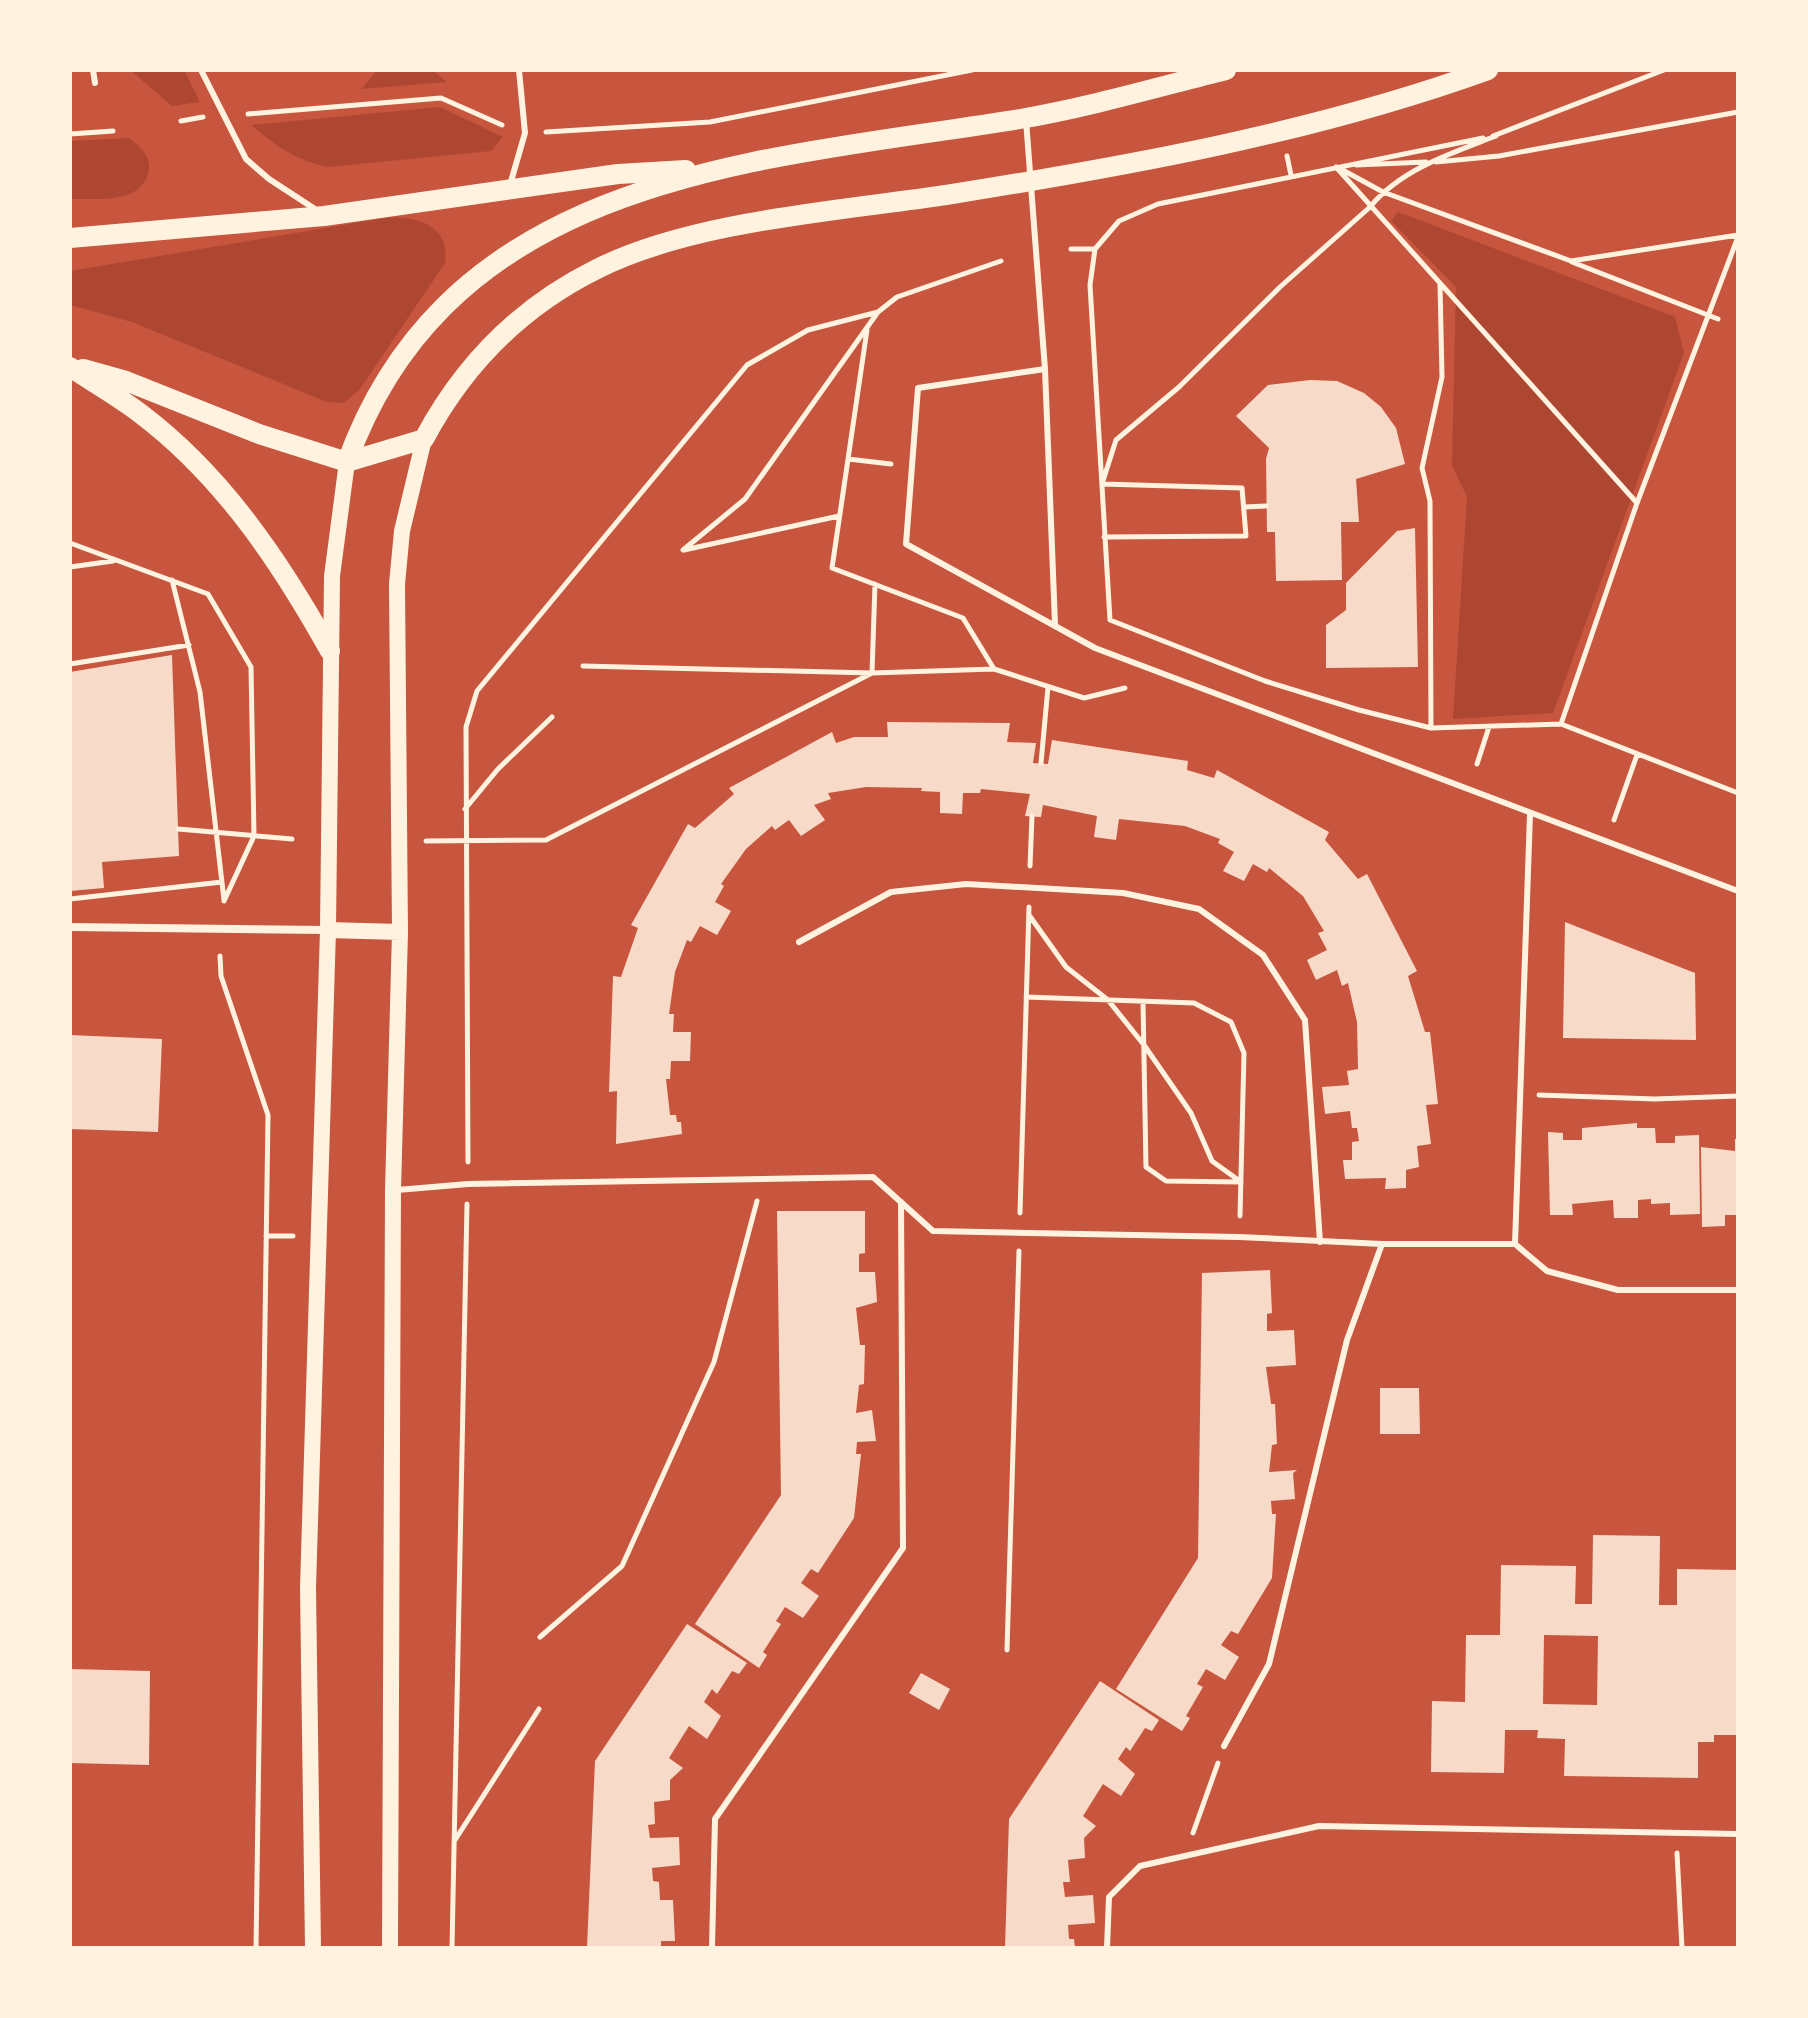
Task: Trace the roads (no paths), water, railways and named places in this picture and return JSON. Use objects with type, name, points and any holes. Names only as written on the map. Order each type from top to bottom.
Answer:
[{"type":"main road","points":[[70,238],[324,216],[618,174],[713,168],[1026,118],[1226,70]]},
{"type":"main road","points":[[390,1948],[393,1190],[400,932],[397,584],[402,531],[424,439],[459,381],[496,339],[561,289],[645,249],[734,228],[1032,181],[1282,130],[1442,86],[1488,70]]},
{"type":"main road","points":[[313,1948],[308,1588],[328,930],[332,576],[347,462],[370,405],[401,353],[432,318],[487,269],[579,216],[713,168]]},
{"type":"main road","points":[[70,366],[126,381],[259,434],[347,462],[424,439]]},
{"type":"main road","points":[[70,366],[143,415],[214,482],[287,574],[330,651]]},
{"type":"main road","points":[[328,930],[400,932]]},
{"type":"street","points":[[70,927],[328,930]]},
{"type":"lane","points":[[93,70],[95,83]]},
{"type":"lane","points":[[201,70],[246,159],[269,179],[324,216]]},
{"type":"lane","points":[[508,192],[525,133],[519,70]]},
{"type":"lane","points":[[1026,118],[1045,369],[1055,624]]},
{"type":"lane","points":[[1045,369],[918,388],[906,544],[1095,648],[1738,891]]},
{"type":"lane","points":[[1515,1244],[1530,814]]},
{"type":"lane","points":[[799,942],[891,892],[966,884],[1123,893],[1199,909],[1263,955],[1305,1020],[1320,1242]]},
{"type":"lane","points":[[393,1190],[468,1184],[873,1177],[933,1231],[1239,1237],[1382,1244],[1515,1244],[1547,1271],[1618,1290],[1738,1290]]},
{"type":"lane","points":[[712,1948],[715,1819],[903,1548],[901,1202]]},
{"type":"lane","points":[[1224,1746],[1269,1664],[1347,1340],[1382,1244]]},
{"type":"lane","points":[[1107,1948],[1109,1897],[1140,1866],[1319,1826],[1738,1834]]}]
